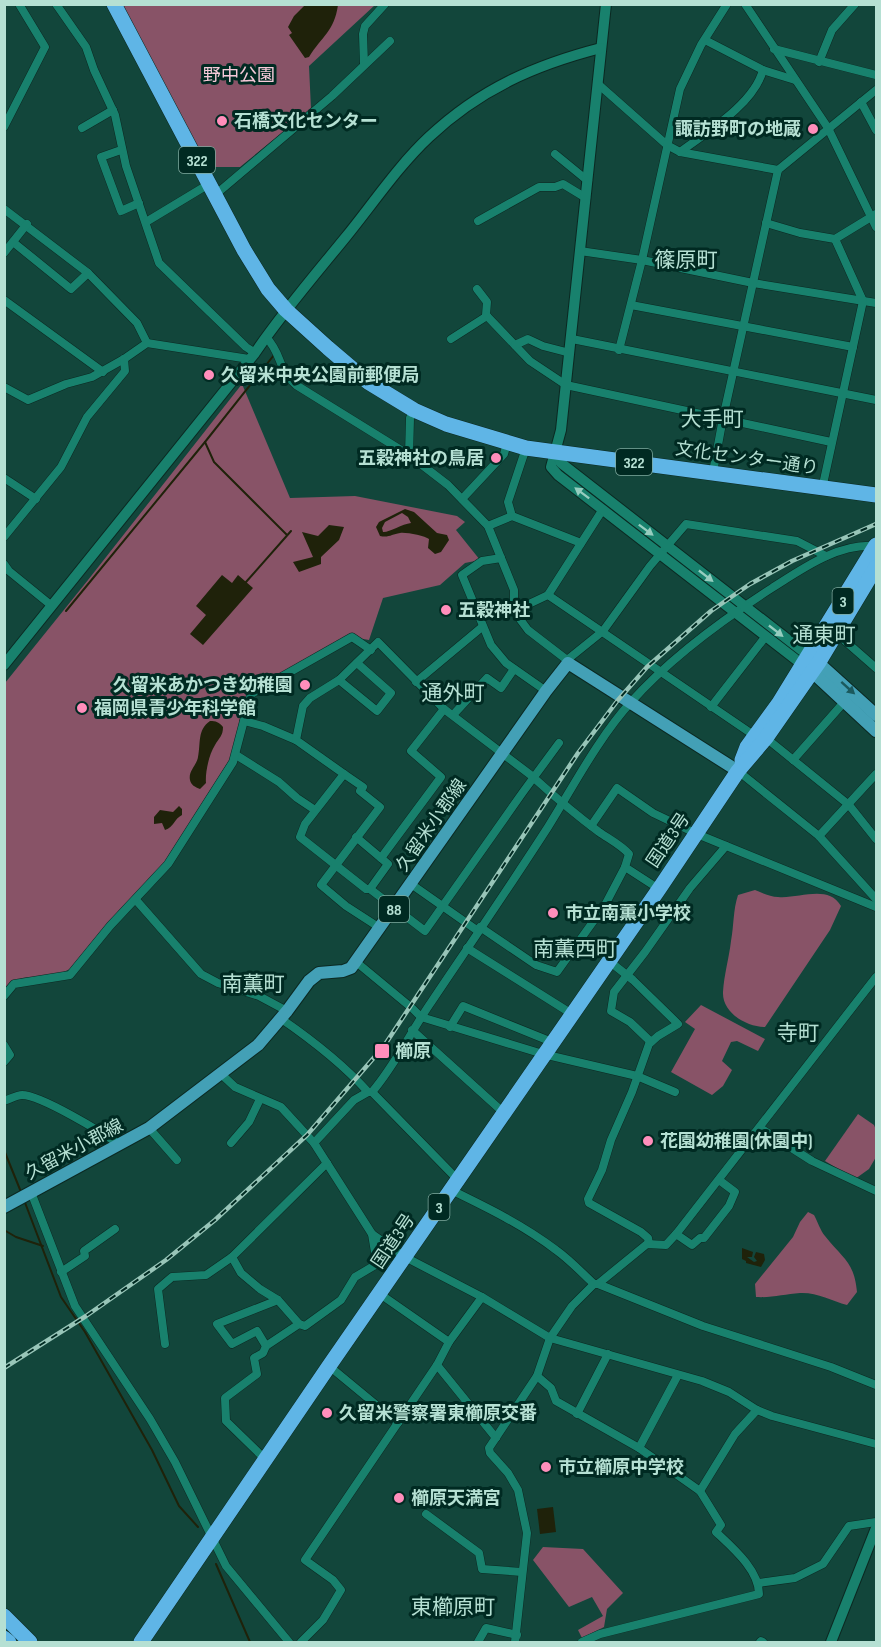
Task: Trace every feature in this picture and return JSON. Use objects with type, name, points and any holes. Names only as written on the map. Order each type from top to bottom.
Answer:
[{"type":"highway","name":"文化センター通り","points":[[114,4],[257,273],[286,310],[368,381],[414,410],[468,432],[507,444],[876,495]]},
{"type":"highway","name":"国道3号","points":[[811,663],[876,545]]},
{"type":"highway","name":"国道3号","points":[[141,1642],[697,834],[738,771],[747,747],[760,737],[811,663],[836,633],[876,567]]},
{"type":"highway","points":[[4,1616],[30,1642]]},
{"type":"highway","points":[[4,1638],[9,1642]]},
{"type":"main road","points":[[567,662],[738,771]]},
{"type":"main road","name":"久留米小郡線","points":[[4,1207],[149,1128],[258,1045],[309,981],[319,973],[351,968],[567,662]]},
{"type":"main road","points":[[811,663],[844,701],[876,731]]},
{"type":"main road","points":[[811,663],[876,715]]},
{"type":"street","points":[[4,127],[45,47],[19,4]]},
{"type":"street","points":[[56,4],[86,47],[113,110],[121,150],[159,263],[246,347],[252,356]]},
{"type":"street","points":[[364,64],[365,26],[386,4]]},
{"type":"street","points":[[606,4],[572,339],[561,430],[551,467],[558,475],[603,509],[665,551]]},
{"type":"street","points":[[618,350],[642,260],[680,89],[705,40],[728,4]]},
{"type":"street","points":[[745,4],[828,128],[874,215],[876,226]]},
{"type":"street","points":[[819,62],[832,30],[855,4]]},
{"type":"street","points":[[705,40],[763,70],[795,80]]},
{"type":"street","points":[[146,222],[212,190],[332,96],[390,41]]},
{"type":"street","points":[[4,665],[252,356],[286,310],[428,138],[480,97],[521,75],[558,59],[601,48]]},
{"type":"street","points":[[774,49],[876,75]]},
{"type":"street","points":[[680,152],[733,113],[761,78],[763,70]]},
{"type":"street","points":[[598,84],[666,145],[680,152],[778,170]]},
{"type":"street","points":[[713,472],[733,370],[778,170],[876,90]]},
{"type":"street","points":[[861,102],[876,130]]},
{"type":"street","points":[[82,128],[113,110]]},
{"type":"street","points":[[121,150],[101,157],[121,211],[139,203]]},
{"type":"street","points":[[555,154],[588,181]]},
{"type":"street","points":[[478,221],[539,187],[555,187],[563,184],[586,198]]},
{"type":"street","points":[[4,209],[27,224],[88,273],[137,323],[147,344]]},
{"type":"street","points":[[766,223],[800,233],[835,238],[874,215]]},
{"type":"street","points":[[4,253],[27,224]]},
{"type":"street","points":[[822,489],[863,301],[835,238]]},
{"type":"street","points":[[13,242],[71,289],[88,273]]},
{"type":"street","points":[[580,251],[642,260],[753,283],[876,303]]},
{"type":"street","points":[[477,288],[487,302],[487,316],[530,361],[566,385],[831,442]]},
{"type":"street","points":[[4,300],[103,372]]},
{"type":"street","points":[[631,305],[853,347]]},
{"type":"street","points":[[451,339],[487,316]]},
{"type":"street","points":[[266,337],[275,346],[282,371],[296,386],[409,455],[448,485],[488,526],[514,590],[514,611],[528,630],[567,662],[603,631],[634,587],[686,524],[796,541],[826,556]]},
{"type":"street","points":[[514,345],[528,339],[543,346],[570,353]]},
{"type":"street","points":[[572,339],[876,400]]},
{"type":"street","points":[[4,387],[28,400],[103,372],[147,344],[252,356]]},
{"type":"street","points":[[4,537],[61,467],[87,417],[125,371],[124,359]]},
{"type":"street","points":[[409,455],[410,418],[414,410]]},
{"type":"street","points":[[462,499],[504,454],[507,444]]},
{"type":"street","points":[[512,516],[508,502],[526,448]]},
{"type":"street","points":[[556,451],[561,463],[665,551],[811,663]]},
{"type":"street","points":[[4,478],[36,499]]},
{"type":"street","points":[[514,611],[548,595],[603,509]]},
{"type":"street","points":[[488,526],[512,516],[581,543]]},
{"type":"street","points":[[314,1143],[354,1100],[370,1092],[392,1065],[412,1030],[575,781],[631,702],[699,639],[740,609],[826,556],[859,546],[876,545]]},
{"type":"street","points":[[501,558],[482,561],[462,575],[491,645],[506,663],[546,691]]},
{"type":"street","points":[[4,564],[9,571],[52,606]]},
{"type":"street","points":[[548,595],[711,707],[793,760],[849,805],[876,839]]},
{"type":"street","points":[[740,609],[766,636],[811,663]]},
{"type":"street","points":[[416,682],[482,627]]},
{"type":"street","points":[[836,633],[876,668]]},
{"type":"street","points":[[711,707],[766,636]]},
{"type":"street","points":[[4,996],[14,984],[70,975],[110,926],[168,864],[236,755],[249,699],[256,690],[352,638],[371,650]]},
{"type":"street","points":[[296,740],[303,706],[310,698],[339,680],[378,642],[444,709],[534,778],[562,804],[629,854],[625,867],[605,905],[557,972],[536,964],[443,907],[411,884]]},
{"type":"street","points":[[339,680],[377,711],[391,693],[357,663]]},
{"type":"street","points":[[453,715],[487,678],[501,688],[514,669]]},
{"type":"street","points":[[793,760],[844,701]]},
{"type":"street","points":[[381,858],[441,777],[411,751],[444,709]]},
{"type":"street","points":[[244,722],[264,726],[296,740],[363,787],[360,791],[380,807],[321,885],[346,906],[380,928]]},
{"type":"street","points":[[344,774],[304,824],[300,837],[366,889],[370,889],[425,931],[559,743]]},
{"type":"street","points":[[236,755],[279,782],[315,810]]},
{"type":"street","points":[[738,771],[819,836],[876,899]]},
{"type":"street","points":[[819,836],[876,774]]},
{"type":"street","points":[[591,826],[617,788],[653,813],[697,834],[876,907]]},
{"type":"street","points":[[356,837],[388,864],[370,889]]},
{"type":"street","points":[[651,1042],[630,1022],[611,1011],[614,992],[690,888],[726,846]]},
{"type":"street","points":[[625,867],[659,889]]},
{"type":"street","points":[[136,900],[201,974],[218,983],[259,996],[284,1015],[346,1068],[454,1185],[558,1251],[596,1284],[703,1326],[831,1367],[876,1385]]},
{"type":"street","points":[[467,948],[572,1014]]},
{"type":"street","points":[[355,961],[421,1017],[450,1027],[548,1048],[637,1076],[675,1092]]},
{"type":"street","points":[[609,961],[626,974],[678,1024],[651,1042],[611,1140],[602,1170],[588,1199],[589,1203],[641,1232],[648,1238],[649,1244]]},
{"type":"street","points":[[478,1642],[486,1628],[516,1639],[527,1533],[518,1490],[508,1473],[490,1453],[489,1448],[537,1376],[550,1338],[572,1306],[596,1284],[649,1244],[666,1245],[676,1234],[876,977]]},
{"type":"street","points":[[450,1027],[463,1006],[548,1048]]},
{"type":"street","points":[[412,1030],[504,1113]]},
{"type":"street","points":[[4,1045],[10,1055],[4,1062]]},
{"type":"street","points":[[221,1074],[235,1087],[281,1107],[314,1143],[372,1234],[405,1257],[482,1297],[550,1338],[702,1381],[729,1392],[756,1410],[772,1416],[876,1444]]},
{"type":"street","points":[[4,1101],[21,1095],[35,1098],[85,1123],[120,1145]]},
{"type":"street","points":[[231,1143],[249,1122],[260,1099]]},
{"type":"street","points":[[149,1128],[177,1160]]},
{"type":"street","points":[[760,1128],[812,1161],[876,1191]]},
{"type":"street","points":[[165,1344],[158,1289],[172,1277],[206,1275],[232,1257],[327,1163]]},
{"type":"street","points":[[676,1234],[692,1245],[700,1238],[704,1238],[729,1206],[735,1192],[719,1180]]},
{"type":"street","points":[[31,1192],[75,1306],[150,1419],[175,1462],[226,1566],[289,1642]]},
{"type":"street","points":[[61,1272],[85,1256],[84,1251],[115,1229]]},
{"type":"street","points":[[232,1257],[241,1273],[278,1300],[299,1324],[305,1326],[340,1300],[356,1276],[377,1264],[372,1234]]},
{"type":"street","points":[[380,1294],[448,1342]]},
{"type":"street","points":[[301,1642],[323,1620],[341,1590],[333,1580],[305,1560],[437,1365],[448,1342],[482,1297]]},
{"type":"street","points":[[266,1346],[257,1331],[231,1344],[217,1324],[278,1300]]},
{"type":"street","points":[[266,1460],[226,1421],[225,1398],[257,1374],[254,1358],[263,1353],[266,1346],[299,1324]]},
{"type":"street","points":[[577,1414],[608,1354]]},
{"type":"street","points":[[437,1365],[496,1438]]},
{"type":"street","points":[[329,1366],[398,1423]]},
{"type":"street","points":[[639,1448],[678,1375]]},
{"type":"street","points":[[537,1376],[551,1388],[556,1401],[639,1448],[700,1491],[721,1525],[716,1532],[736,1551],[759,1583],[759,1594],[600,1634],[582,1642]]},
{"type":"street","points":[[700,1491],[735,1434],[756,1410]]},
{"type":"street","points":[[426,1514],[479,1552],[482,1569],[522,1572]]},
{"type":"street","points":[[759,1583],[795,1578],[823,1564],[849,1526],[876,1522]]},
{"type":"street","points":[[831,1642],[876,1528]]},
{"type":"street","points":[[600,1634],[608,1642]]},
{"type":"green space","name":"野中公園","points":[[127,4],[375,5],[309,66],[311,109],[240,167],[209,167],[121,9]]},
{"type":"green space","points":[[242,384],[290,498],[355,496],[457,516],[465,522],[456,530],[480,560],[465,563],[440,585],[383,598],[369,640],[352,637],[256,688],[232,756],[164,863],[142,890],[122,908],[70,969],[57,975],[22,978],[12,983],[5,992],[5,683]]},
{"type":"green space","points":[[755,890],[778,897],[821,894],[835,899],[841,906],[830,930],[765,1027],[744,1021],[731,1012],[724,1000],[723,992],[738,895]]},
{"type":"green space","points":[[701,1005],[765,1039],[758,1051],[737,1041],[731,1042],[722,1061],[732,1070],[723,1086],[712,1095],[671,1072],[695,1029],[685,1022]]},
{"type":"green space","points":[[858,1114],[874,1125],[876,1157],[869,1169],[855,1179],[825,1161]]},
{"type":"green space","points":[[808,1212],[814,1215],[823,1234],[847,1261],[853,1273],[857,1292],[847,1305],[806,1293],[756,1297],[755,1284],[793,1237]]},
{"type":"green space","points":[[543,1547],[583,1549],[623,1593],[607,1609],[604,1627],[582,1638],[578,1630],[603,1616],[592,1597],[569,1607],[533,1560]]},
{"type":"shaded area","points":[[306,4],[338,5],[334,22],[309,57],[305,58],[289,35],[292,33],[288,27],[294,16]]},
{"type":"shaded area","points":[[405,509],[414,512],[437,533],[447,535],[449,540],[441,552],[435,554],[428,548],[429,539],[424,537],[403,533],[380,536],[376,527],[379,522]],"holes":[[[402,513],[411,523],[383,532],[385,522]]]},
{"type":"shaded area","points":[[329,525],[344,527],[339,540],[321,557],[321,564],[299,572],[293,562],[313,557],[302,532],[318,536]]},
{"type":"shaded area","points":[[222,575],[232,583],[238,575],[253,588],[203,645],[190,634],[206,615],[196,606]]},
{"type":"shaded area","points":[[210,721],[219,723],[223,730],[209,758],[206,783],[200,789],[192,785],[190,777],[197,760],[201,733]]},
{"type":"shaded area","points":[[179,806],[182,809],[182,815],[168,829],[165,830],[162,823],[154,824],[154,817],[160,810],[173,812]]},
{"type":"shaded area","points":[[742,1248],[753,1252],[752,1257],[747,1257],[754,1262],[757,1261],[754,1257],[756,1252],[764,1254],[765,1260],[761,1267],[746,1263],[742,1259]]},
{"type":"shaded area","points":[[553,1507],[556,1532],[540,1534],[537,1509]]},
{"type":"waterway","points":[[66,611],[274,355]]},
{"type":"waterway","points":[[205,442],[214,462],[287,535]]},
{"type":"waterway","points":[[246,582],[291,531]]},
{"type":"waterway","points":[[4,1150],[21,1192]]},
{"type":"waterway","points":[[24,1200],[61,1297],[85,1332],[152,1450],[179,1506],[198,1527]]},
{"type":"waterway","points":[[4,1230],[16,1237],[43,1246]]},
{"type":"waterway","points":[[216,1564],[250,1642]]},
{"type":"railway","points":[[4,1368],[86,1316],[166,1260],[215,1220],[307,1135],[384,1046],[578,753],[618,700],[647,667],[711,611],[750,584],[792,561],[876,524]]},
{"type":"place","name":"石橋文化センター","points":[[222,121]]},
{"type":"place","name":"諏訪野町の地蔵","points":[[813,129]]},
{"type":"place","name":"久留米中央公園前郵便局","points":[[209,375]]},
{"type":"place","name":"五穀神社の鳥居","points":[[496,458]]},
{"type":"place","name":"五穀神社","points":[[446,610]]},
{"type":"place","name":"久留米あかつき幼稚園","points":[[305,685]]},
{"type":"place","name":"福岡県青少年科学館","points":[[82,708]]},
{"type":"place","name":"市立南薫小学校","points":[[553,913]]},
{"type":"place","name":"櫛原","points":[[382,1051]]},
{"type":"place","name":"花園幼稚園(休園中)","points":[[648,1141]]},
{"type":"place","name":"久留米警察署東櫛原交番","points":[[327,1413]]},
{"type":"place","name":"市立櫛原中学校","points":[[546,1467]]},
{"type":"place","name":"櫛原天満宮","points":[[399,1498]]},
{"type":"district","name":"篠原町","points":[[686,260]]},
{"type":"district","name":"大手町","points":[[712,419]]},
{"type":"district","name":"通東町","points":[[824,635]]},
{"type":"district","name":"通外町","points":[[453,693]]},
{"type":"district","name":"南薫西町","points":[[575,949]]},
{"type":"district","name":"南薫町","points":[[253,984]]},
{"type":"district","name":"寺町","points":[[798,1033]]},
{"type":"district","name":"東櫛原町","points":[[453,1607]]}]
